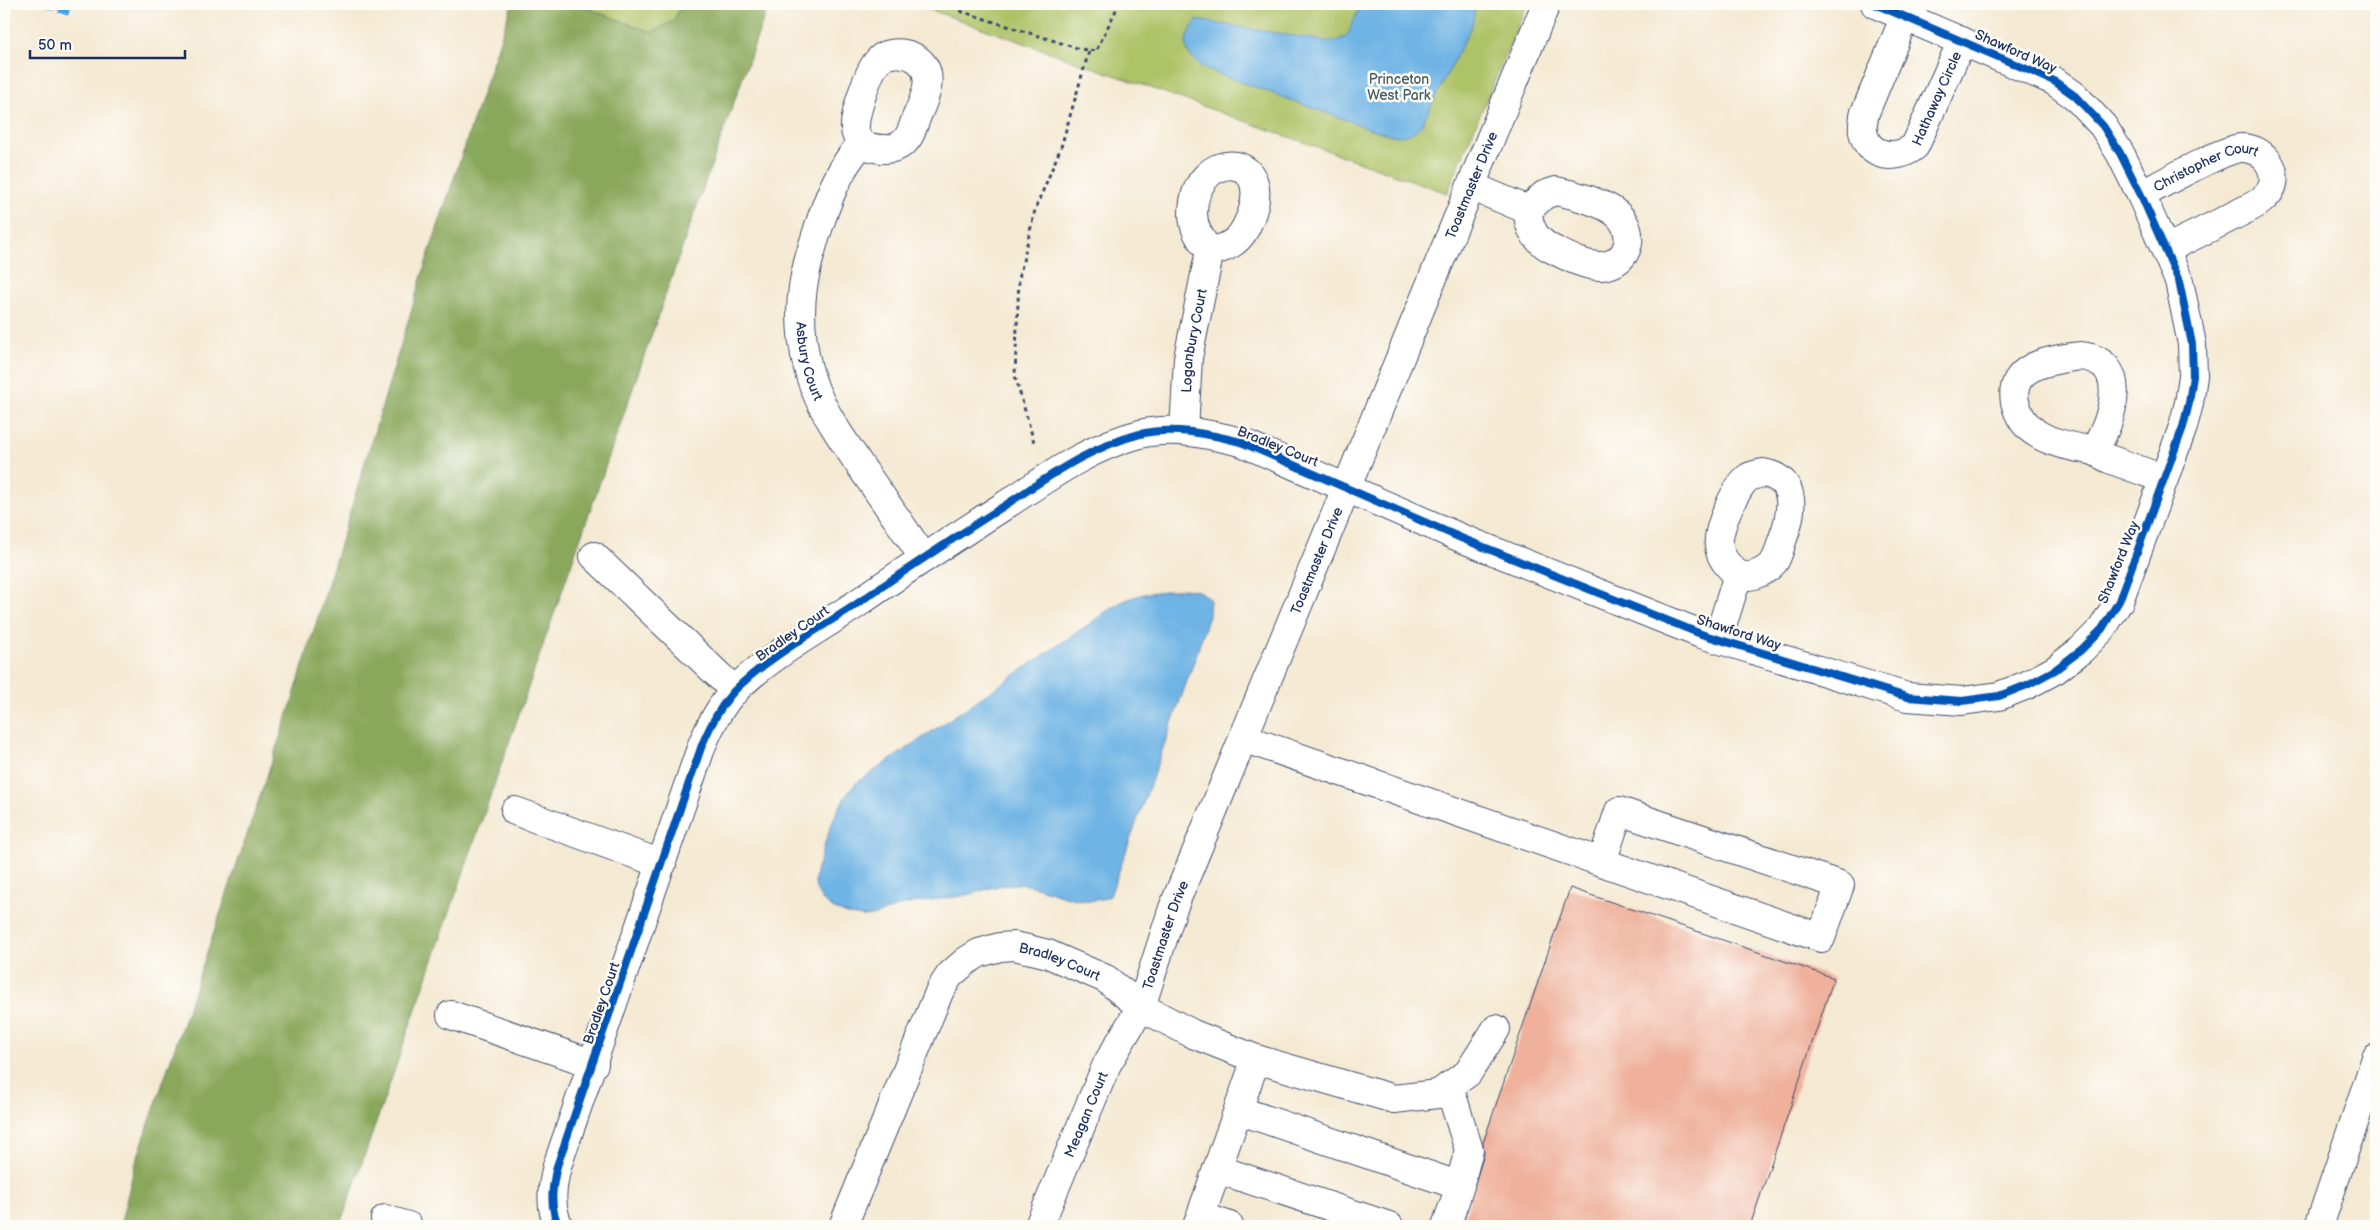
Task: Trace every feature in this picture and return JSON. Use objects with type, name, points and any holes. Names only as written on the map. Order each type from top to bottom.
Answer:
[{"type":"street","name":"Toastmaster Drive","points":[[1141,1007],[1173,908],[1546,4]]},
{"type":"street","name":"Shawford Way","points":[[1347,489],[1580,586],[1718,639],[1907,697],[1962,701],[1999,696],[2055,670],[2081,650],[2102,629],[2119,600],[2183,427],[2193,376],[2192,344],[2180,281],[2120,153],[2103,126],[2075,96],[2054,81],[1876,4]]},
{"type":"street","name":"Hathaway Circle","points":[[1905,16],[1864,115],[1863,130],[1867,144],[1880,153],[1896,157],[1915,146],[1962,41]]},
{"type":"street","name":"Asbury Court","points":[[860,144],[851,154],[831,192],[807,262],[802,289],[803,341],[816,392],[827,414],[924,558]]},
{"type":"street","name":"Christopher Court","points":[[2140,195],[2224,153],[2240,148],[2256,151],[2268,158],[2274,173],[2272,186],[2266,197],[2227,220],[2166,250]]},
{"type":"street","points":[[1471,186],[1528,210]]},
{"type":"street","name":"Loganbury Court","points":[[1184,431],[1188,358],[1210,250]]},
{"type":"street","name":"Bradley Court","points":[[559,1226],[552,1204],[553,1184],[557,1166],[708,732],[735,691],[763,667],[924,558],[1066,466],[1101,447],[1142,434],[1184,431],[1210,434],[1241,442],[1347,489]]},
{"type":"street","points":[[2094,451],[2109,459],[2164,480]]},
{"type":"street","points":[[594,556],[735,691]]},
{"type":"street","points":[[1718,639],[1738,575]]},
{"type":"street","points":[[1244,738],[1821,938],[1840,885],[1619,811],[1602,862]]},
{"type":"street","points":[[515,811],[662,864]]},
{"type":"street","name":"Bradley Court","points":[[843,1226],[940,990],[950,975],[979,953],[1000,947],[1014,946],[1048,954],[1106,979],[1141,1007],[1193,1034],[1256,1059],[1394,1099],[1438,1094],[1468,1072],[1496,1029]]},
{"type":"street","name":"Meagan Court","points":[[1039,1226],[1106,1064],[1141,1007]]},
{"type":"street","points":[[451,1015],[594,1064]]},
{"type":"street","points":[[2319,1226],[2376,1058]]},
{"type":"street","points":[[1229,1226],[1199,1221],[1256,1059]]},
{"type":"street","points":[[1446,1226],[1460,1186],[1469,1150],[1449,1086]]},
{"type":"street","points":[[1238,1110],[1460,1186]]},
{"type":"street","points":[[1218,1169],[1388,1226]]},
{"type":"path","points":[[957,9],[1096,51],[1101,46],[1119,4]]},
{"type":"path","points":[[1034,442],[1015,376],[1019,278],[1035,210],[1061,147],[1089,50]]},
{"type":"green space","points":[[512,4],[575,4],[652,32],[674,21],[681,4],[769,4],[340,1226],[120,1226],[135,1165],[292,702],[427,259]]},
{"type":"green space","points":[[575,4],[681,4],[674,21],[652,32]]},
{"type":"green space","name":"Princeton West Park","points":[[914,4],[1527,4],[1447,193]]},
{"type":"water","points":[[1361,4],[1476,4],[1472,25],[1422,124],[1410,134],[1398,136],[1371,129],[1205,69],[1192,58],[1186,47],[1188,35],[1197,20],[1325,41],[1337,41],[1347,36]]},
{"type":"water","points":[[1183,589],[1198,591],[1210,600],[1209,615],[1110,896],[1098,900],[1075,899],[1027,885],[1009,884],[967,895],[904,905],[873,916],[864,917],[854,916],[835,909],[820,897],[816,889],[815,880],[817,869],[836,814],[855,784],[1115,606],[1144,594]]},
{"type":"building","points":[[1570,888],[1834,978],[1750,1226],[1462,1226],[1484,1154],[1483,1143]]},
{"type":"marked path","points":[[42,4],[69,13]]},
{"type":"cycle path","points":[[559,1226],[554,1212],[552,1197],[557,1166],[702,745],[712,723],[725,702],[735,690],[762,666],[929,555],[1052,474],[1086,455],[1121,440],[1140,434],[1178,431],[1204,434],[1241,442],[1461,538],[1701,634],[1907,697],[1962,701],[1999,696],[2027,685],[2055,670],[2081,650],[2102,629],[2119,601],[2183,427],[2193,376],[2192,344],[2179,281],[2120,153],[2103,126],[2075,96],[2054,81],[1875,4]]}]
